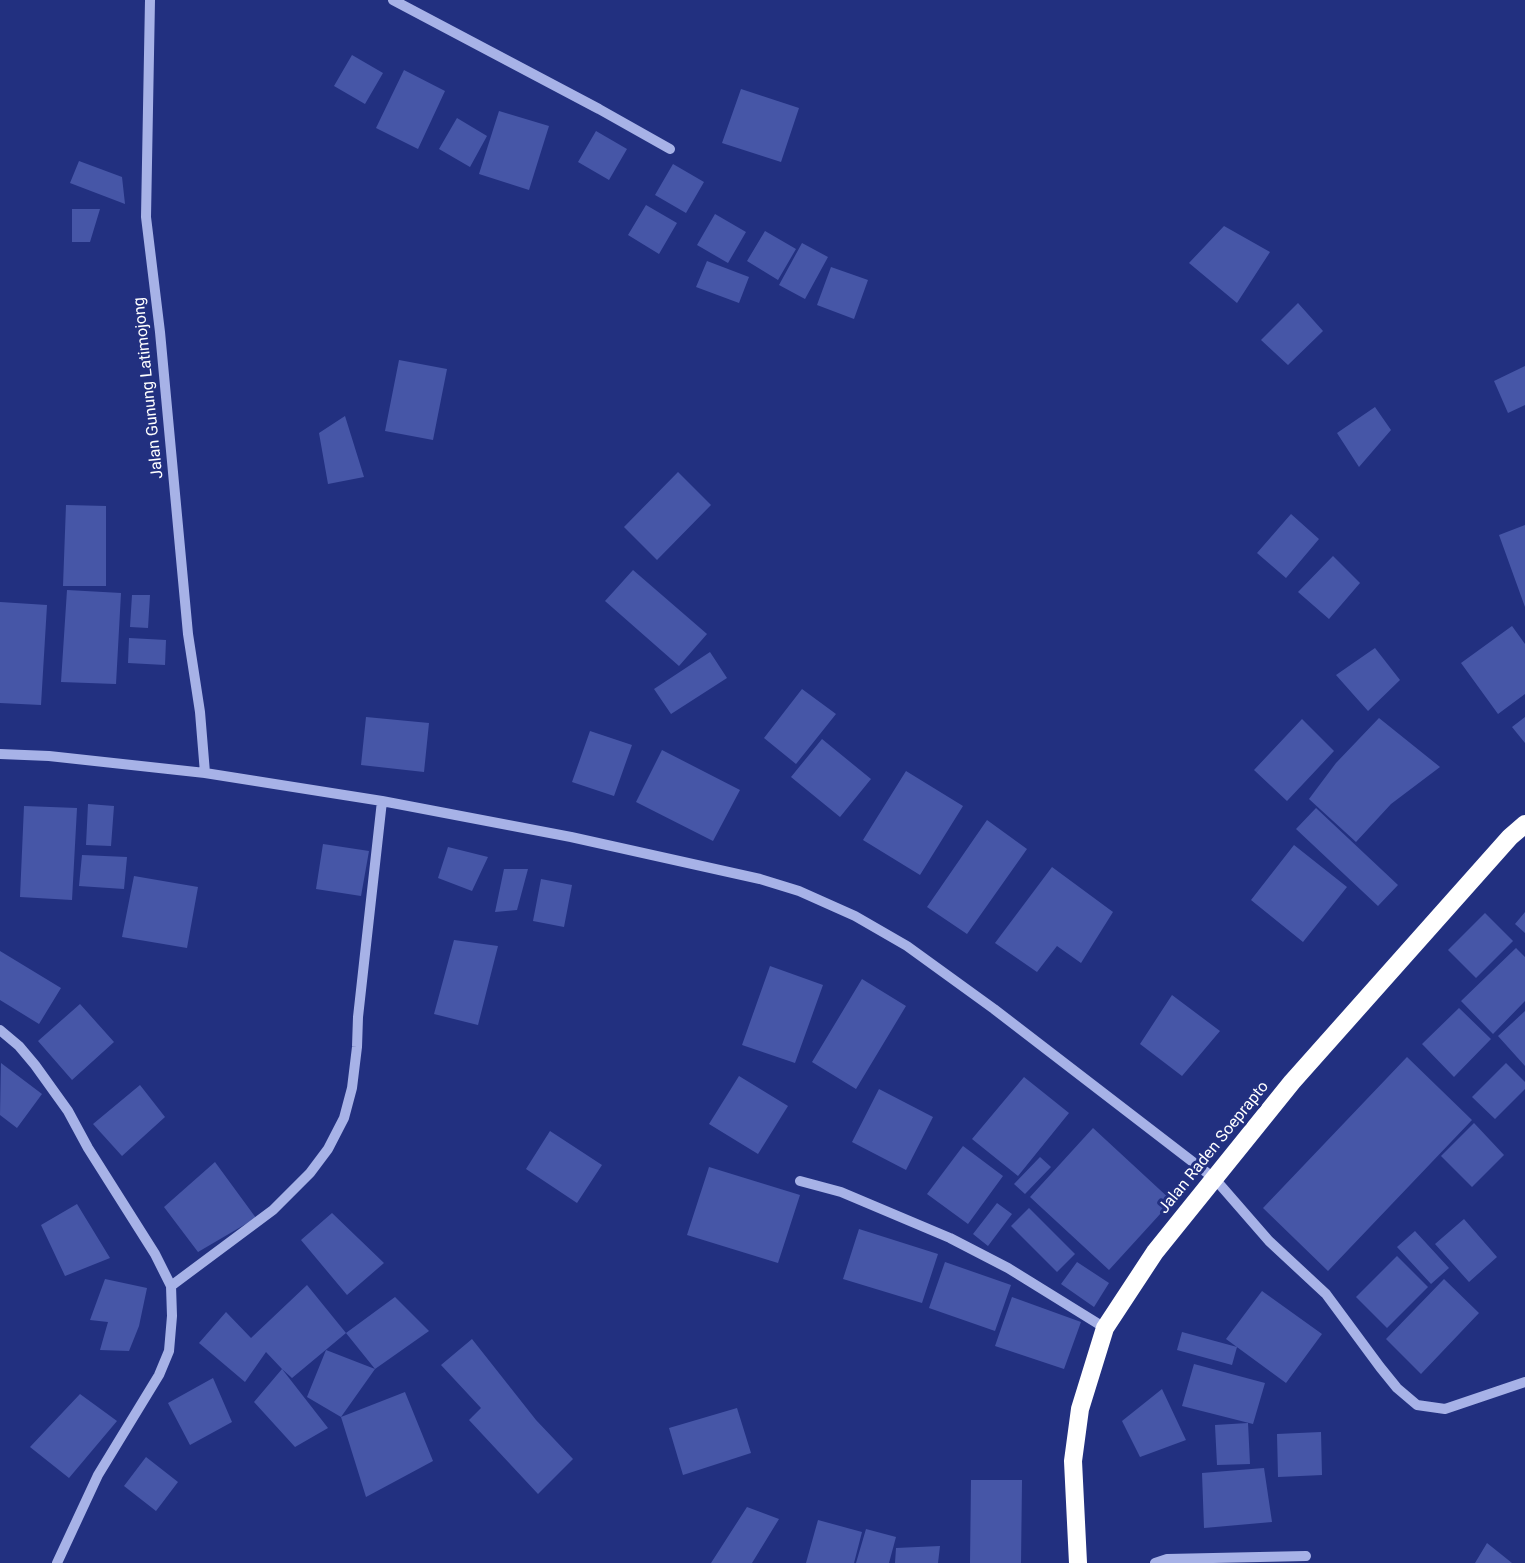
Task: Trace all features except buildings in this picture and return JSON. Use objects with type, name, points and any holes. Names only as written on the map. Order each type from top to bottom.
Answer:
[{"type":"highway","name":"Jalan Raden Soeprapto","points":[[1078,1563],[1073,1461],[1080,1409],[1105,1328],[1155,1252],[1292,1082],[1510,837],[1525,824]]},
{"type":"street","name":"Jalan Gunung Latimojong","points":[[150,0],[146,217],[161,344],[188,634],[200,712],[205,773]]},
{"type":"street","points":[[393,0],[670,149]]},
{"type":"street","points":[[0,754],[49,756],[205,773],[382,801],[571,837],[760,879],[799,891],[855,916],[907,946],[994,1009],[1215,1179],[1269,1241],[1326,1294],[1397,1388],[1417,1405],[1445,1409],[1525,1382]]},
{"type":"street","points":[[171,1286],[273,1210],[310,1173],[328,1149],[344,1118],[352,1088],[357,1047],[358,1017],[382,801]]},
{"type":"street","points":[[0,1030],[19,1046],[68,1111],[88,1148],[155,1254],[171,1286],[172,1316],[169,1351],[159,1375],[98,1475],[57,1563]]},
{"type":"street","points":[[800,1181],[841,1192],[950,1238],[1008,1268],[1105,1328]]},
{"type":"street","points":[[1155,1563],[1167,1559],[1306,1556]]}]
